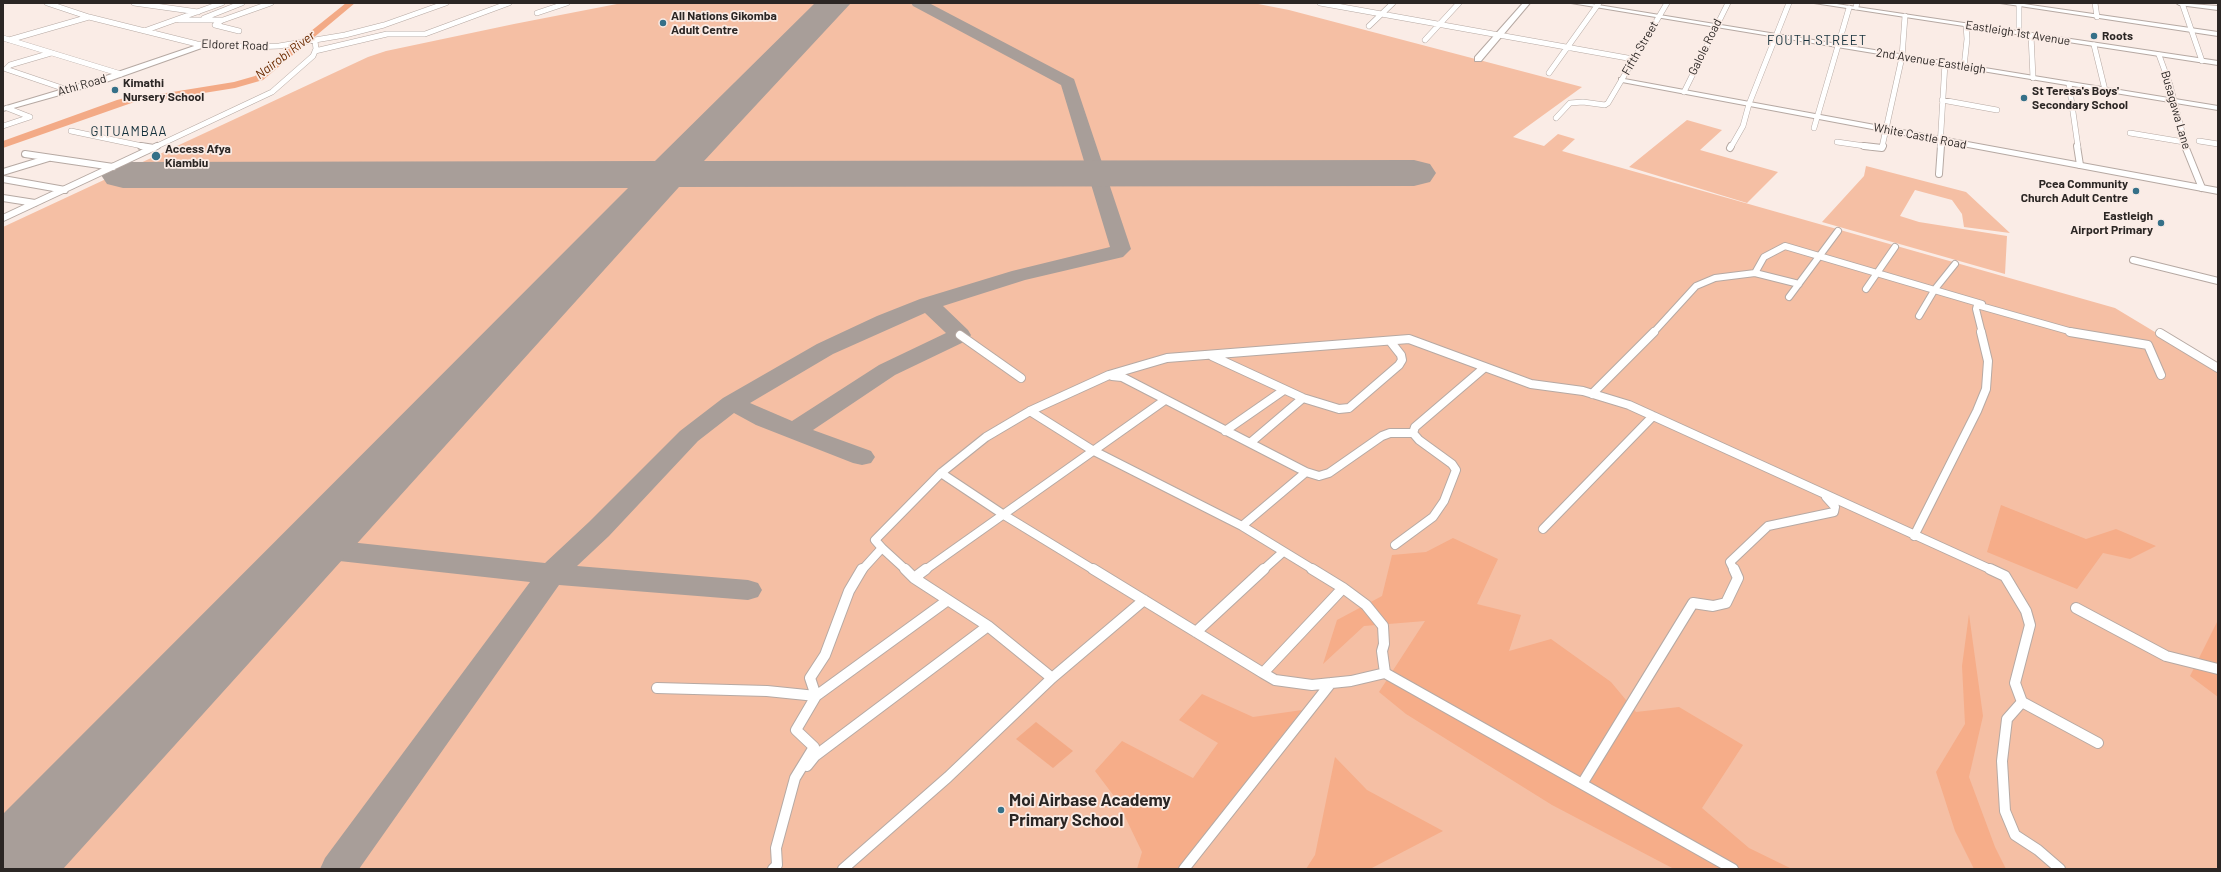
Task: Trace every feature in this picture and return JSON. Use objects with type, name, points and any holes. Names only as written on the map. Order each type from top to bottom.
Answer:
[{"type":"street","name":"Eldoret Road","points":[[47,3],[89,17],[206,45],[252,47],[313,41],[384,25],[446,3]]},
{"type":"street","points":[[134,3],[198,12]]},
{"type":"street","points":[[144,31],[179,20],[222,3]]},
{"type":"street","points":[[201,19],[242,3]]},
{"type":"street","points":[[239,31],[216,25],[223,20],[271,3]]},
{"type":"street","points":[[315,51],[363,42],[387,34],[425,34],[509,3]]},
{"type":"street","points":[[537,13],[567,3]]},
{"type":"street","points":[[1320,3],[1633,59]]},
{"type":"street","points":[[1315,10],[1323,3]]},
{"type":"street","points":[[1370,26],[1393,3]]},
{"type":"street","points":[[1425,40],[1459,3]]},
{"type":"street","points":[[1478,59],[1526,3]]},
{"type":"street","name":"2nd Avenue Eastleigh","points":[[1574,3],[1597,5],[1658,17],[2218,108]]},
{"type":"street","name":"Fifth Street","points":[[1556,118],[1570,103],[1576,101],[1605,105],[1608,103],[1667,3]]},
{"type":"street","name":"Galole Road","points":[[1684,92],[1715,26],[1728,3]]},
{"type":"street","points":[[1730,148],[1738,136],[1789,3]]},
{"type":"street","name":"Eastleigh 1st Avenue","points":[[1817,3],[1854,6],[1905,16],[2094,45],[2218,62]]},
{"type":"street","name":"Eastleigh 1st Avenue","points":[[1833,3],[2201,60]]},
{"type":"street","points":[[2003,3],[2019,4],[2097,17],[2218,34]]},
{"type":"street","points":[[2095,3],[2097,17]]},
{"type":"street","points":[[2178,3],[2218,8]]},
{"type":"street","points":[[2182,3],[2201,60]]},
{"type":"street","points":[[2019,4],[2019,31]]},
{"type":"street","points":[[1549,73],[1597,5]]},
{"type":"street","points":[[1814,128],[1837,46],[1854,6]]},
{"type":"street","points":[[1837,142],[1882,148],[1902,56],[1905,16]]},
{"type":"street","points":[[9,40],[89,17]]},
{"type":"street","points":[[179,20],[223,20]]},
{"type":"street","points":[[1964,67],[1967,43],[1966,25]]},
{"type":"street","points":[[2031,35],[2032,78]]},
{"type":"street","points":[[3,38],[121,74]]},
{"type":"street","points":[[3,218],[272,92],[307,63],[313,56],[315,51],[313,41]]},
{"type":"street","name":"Athi Road","points":[[5,108],[121,74],[206,45]]},
{"type":"street","points":[[2094,45],[2104,90]]},
{"type":"street","points":[[52,53],[10,66],[6,69],[68,90]]},
{"type":"street","name":"Busagawa Lane","points":[[2160,54],[2184,142],[2202,188]]},
{"type":"street","points":[[1939,174],[1945,63]]},
{"type":"street","name":"White Castle Road","points":[[1622,80],[2218,191]]},
{"type":"street","points":[[2068,84],[2080,165]]},
{"type":"street","points":[[1942,100],[1997,110]]},
{"type":"street","points":[[3,126],[30,116],[5,108]]},
{"type":"street","points":[[71,131],[84,135],[154,148]]},
{"type":"street","points":[[2130,133],[2184,142]]},
{"type":"street","points":[[2199,140],[2218,144]]},
{"type":"street","points":[[25,154],[113,167]]},
{"type":"street","points":[[3,172],[50,158]]},
{"type":"street","points":[[3,179],[65,190]]},
{"type":"street","points":[[3,198],[35,204]]},
{"type":"street","points":[[1789,297],[1838,231]]},
{"type":"street","points":[[1755,273],[1764,257],[1783,247],[1820,256],[1935,289],[2054,328],[2148,345],[2161,375]]},
{"type":"street","points":[[1866,289],[1879,273],[1895,247]]},
{"type":"street","points":[[2134,260],[2218,280]]},
{"type":"street","points":[[1919,316],[1935,289],[1955,264]]},
{"type":"street","points":[[1592,394],[1644,343],[1696,286],[1715,278],[1755,273],[1798,284]]},
{"type":"street","points":[[1914,536],[1977,411],[1986,388],[1988,360],[1976,309],[1977,305],[2001,310]]},
{"type":"street","points":[[2160,333],[2218,368]]},
{"type":"street","points":[[960,335],[1021,378]]},
{"type":"street","points":[[1212,356],[1303,398],[1326,407],[1339,409],[1349,408],[1395,370],[1402,360],[1401,355],[1409,339]]},
{"type":"street","points":[[1052,678],[988,626],[914,578],[875,540],[941,473],[986,437],[1030,411],[1109,375],[1167,358],[1212,356],[1241,351],[1409,339],[1484,368],[1531,384],[1592,394],[1629,405],[1914,536],[2005,576],[2026,611],[2030,625],[2015,683],[2022,702],[2098,742]]},
{"type":"street","points":[[1390,341],[1401,355]]},
{"type":"street","points":[[1413,433],[1415,427],[1423,418],[1484,368]]},
{"type":"street","points":[[1109,375],[1122,377],[1306,472],[1318,476],[1324,475],[1382,436],[1390,433],[1413,433],[1419,440],[1452,464],[1456,470],[1444,501],[1432,517],[1395,545]]},
{"type":"street","points":[[1225,431],[1284,390]]},
{"type":"street","points":[[1250,443],[1303,398]]},
{"type":"street","points":[[914,578],[1004,515],[1092,450],[1165,400]]},
{"type":"street","points":[[1030,411],[1092,450],[1242,526],[1343,588],[1366,605],[1382,626],[1384,644],[1382,651],[1385,673]]},
{"type":"street","points":[[1543,529],[1653,416]]},
{"type":"street","points":[[1242,526],[1306,472]]},
{"type":"street","points":[[941,473],[1004,515],[1275,680],[1312,685],[1351,681],[1385,673],[1734,869]]},
{"type":"street","points":[[1582,784],[1693,603],[1713,606],[1726,603],[1731,596],[1738,578],[1730,562],[1768,526],[1834,512],[1834,507],[1825,495]]},
{"type":"street","points":[[816,696],[810,678],[825,655],[849,591],[863,568],[882,548]]},
{"type":"street","points":[[1196,632],[1284,552]]},
{"type":"street","points":[[1263,672],[1343,588]]},
{"type":"street","points":[[778,868],[776,848],[795,778],[814,747],[796,730],[816,696],[948,600]]},
{"type":"street","points":[[843,869],[948,777],[1052,678],[1144,600]]},
{"type":"street","points":[[2076,608],[2166,656],[2218,669]]},
{"type":"street","points":[[795,778],[815,756],[988,626]]},
{"type":"street","points":[[1184,869],[1331,683]]},
{"type":"street","points":[[657,688],[767,691],[816,696]]},
{"type":"street","points":[[2022,702],[2007,720],[2002,761],[2002,786],[2005,811],[2015,835],[2038,850],[2060,869]]},
{"type":"shaded area","points":[[622,3],[1253,3],[1289,10],[1582,87],[1513,137],[1544,146],[1558,134],[1575,139],[1562,151],[2115,308],[2218,370],[2218,869],[3,869],[3,227],[368,57],[386,51]]},
{"type":"shaded area","points":[[1687,120],[1722,130],[1700,150],[1778,172],[1747,203],[1629,167]]},
{"type":"shaded area","points":[[1866,166],[1966,192],[2010,233],[1964,227],[1962,214],[1952,200],[1915,190],[1900,216],[1919,222],[2007,236],[2005,274],[1822,222],[1864,176]]},
{"type":"shaded area","points":[[2001,505],[2086,539],[2116,529],[2156,546],[2130,559],[2103,553],[2077,589],[1987,552]]},
{"type":"shaded area","points":[[1453,538],[1498,559],[1477,604],[1521,615],[1509,651],[1551,639],[1611,682],[1636,712],[1679,707],[1743,745],[1702,808],[1749,848],[1792,869],[1674,869],[1552,805],[1406,714],[1379,692],[1425,621],[1364,626],[1323,664],[1337,620],[1382,596],[1392,555],[1426,552]]},
{"type":"shaded area","points":[[1969,614],[1983,716],[1969,777],[1995,847],[2006,869],[1974,869],[1955,831],[1936,772],[1965,724],[1962,666]]},
{"type":"shaded area","points":[[2217,622],[2218,623],[2218,697],[2190,676]]},
{"type":"shaded area","points":[[1202,694],[1253,717],[1302,710],[1231,801],[1185,869],[1137,869],[1142,852],[1117,800],[1095,771],[1122,741],[1193,778],[1218,743],[1179,720]]},
{"type":"shaded area","points":[[1036,722],[1073,751],[1053,768],[1016,739]]},
{"type":"shaded area","points":[[1335,757],[1367,790],[1443,831],[1370,869],[1306,869],[1315,855]]},
{"type":"waterway","name":"Nairobi River","points":[[3,145],[121,102],[140,97],[154,98],[235,85],[259,78],[351,3]]},
{"type":"taxiway","points":[[918,3],[1068,82],[1121,249],[1116,253],[1019,275],[928,304]]},
{"type":"taxiway","points":[[732,403],[825,349],[885,321],[928,304]]},
{"type":"taxiway","points":[[794,431],[887,370],[960,335],[928,304]]},
{"type":"taxiway","points":[[551,574],[599,529],[689,436],[732,403]]},
{"type":"taxiway","points":[[732,403],[765,420],[862,457]]},
{"type":"taxiway","points":[[312,548],[551,574]]},
{"type":"taxiway","points":[[338,869],[551,574]]},
{"type":"taxiway","points":[[551,574],[748,590]]},
{"type":"runway","points":[[667,174],[834,3]]},
{"type":"runway","points":[[667,174],[1414,173]]},
{"type":"runway","points":[[7,869],[667,174]]},
{"type":"runway","points":[[123,175],[667,174]]},
{"type":"place","name":"All Nations Gikomba Adult Centre","points":[[663,23]]},
{"type":"place","name":"Roots","points":[[2094,36]]},
{"type":"place","name":"Kimathi Nursery School","points":[[115,90]]},
{"type":"place","name":"St Teresa's Boys' Secondary School","points":[[2024,98]]},
{"type":"place","name":"Access Afya Kiambiu","points":[[156,156]]},
{"type":"place","name":"Pcea Community Church Adult Centre","points":[[2136,191]]},
{"type":"place","name":"Eastleigh Airport Primary","points":[[2161,223]]},
{"type":"place","name":"Moi Airbase Academy Primary School","points":[[1001,810]]},
{"type":"district","name":"FOUTH STREET","points":[[1817,41]]},
{"type":"district","name":"GITUAMBAA","points":[[129,132]]}]
